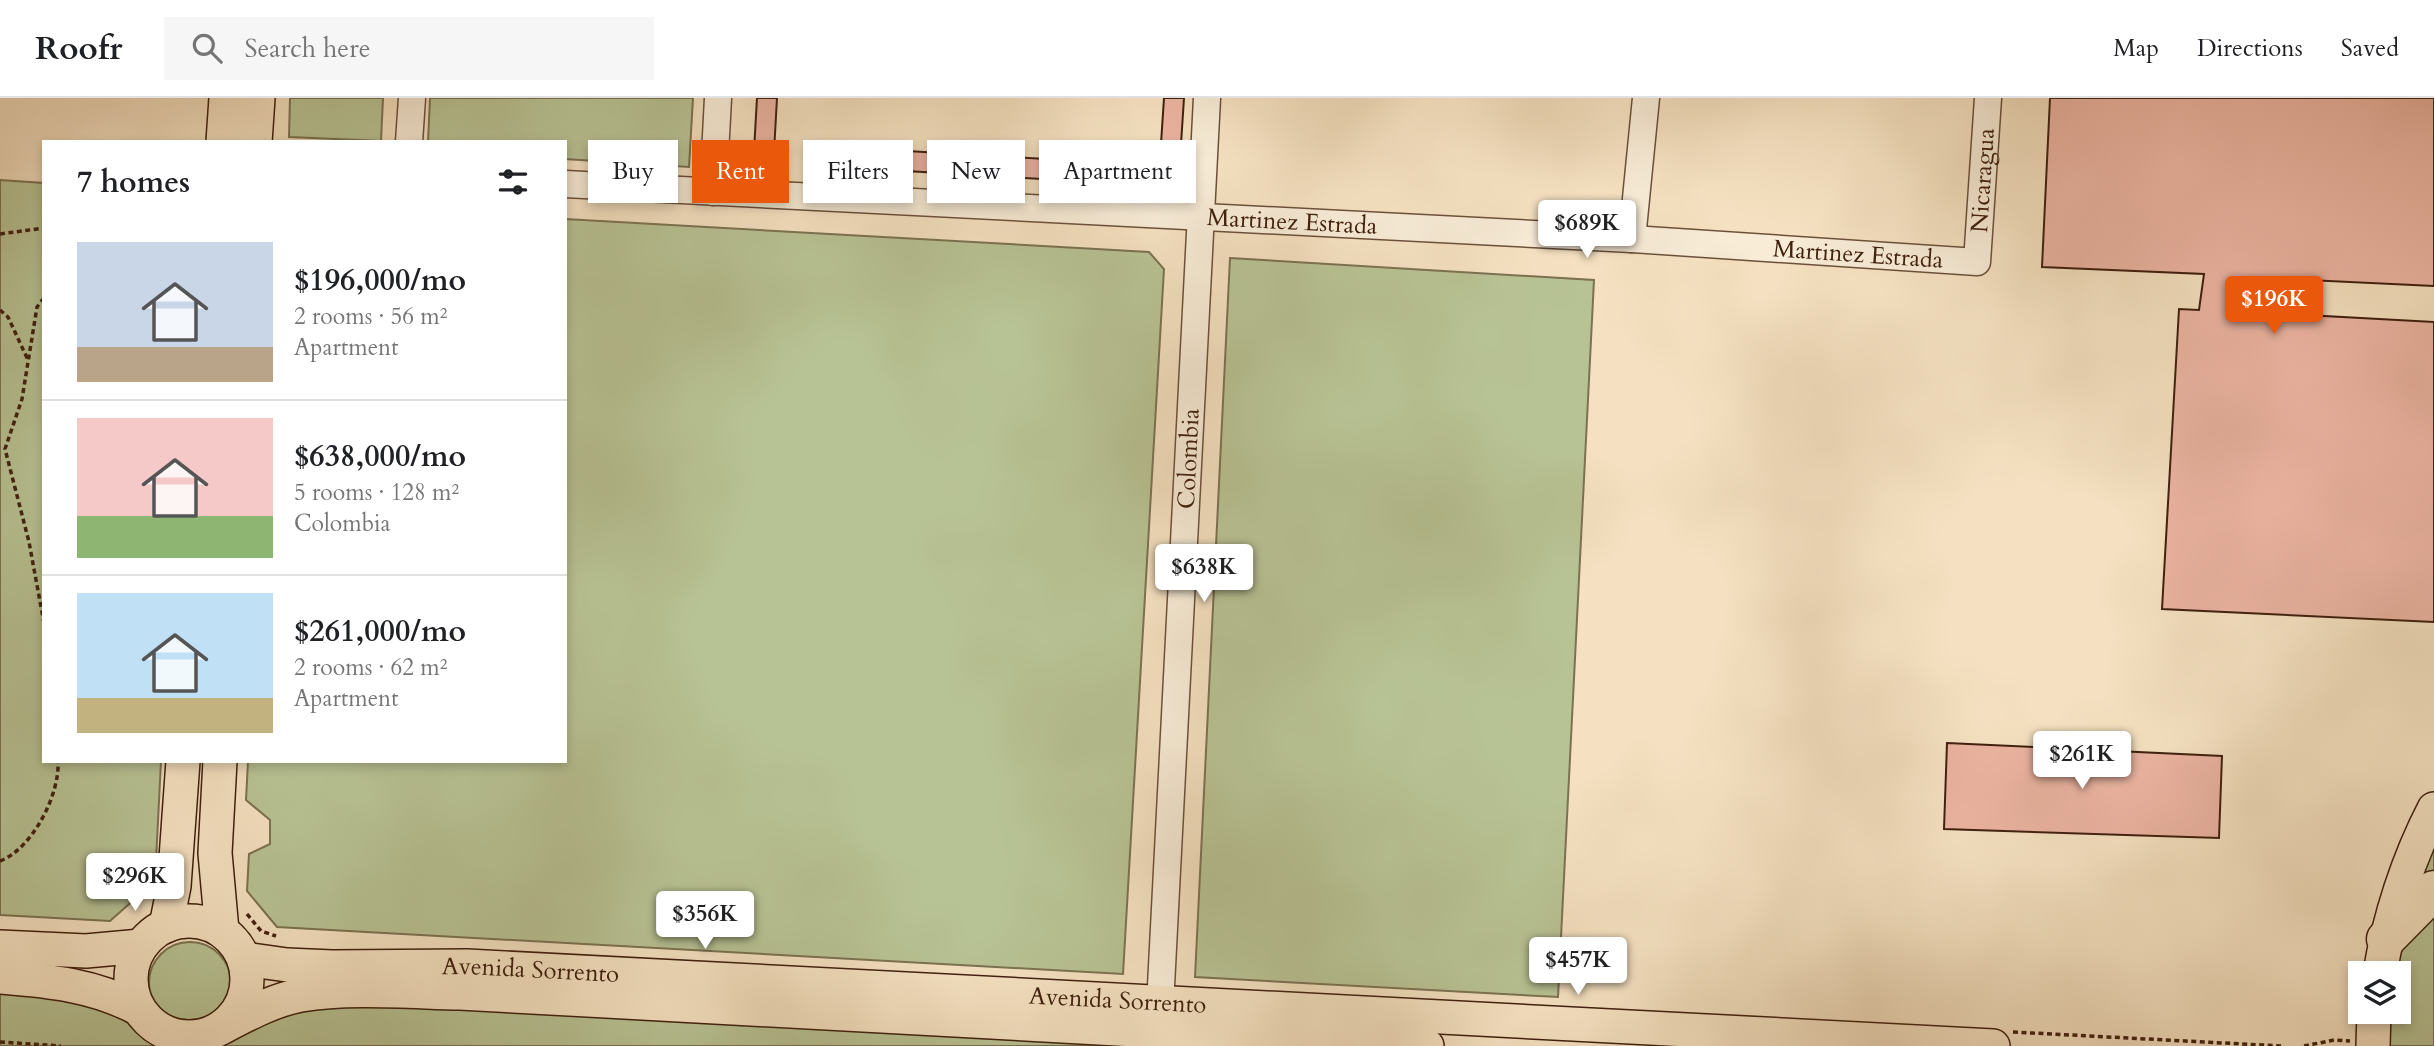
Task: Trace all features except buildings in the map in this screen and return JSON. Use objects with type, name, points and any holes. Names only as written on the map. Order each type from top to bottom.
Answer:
[{"type":"highway","points":[[2383,956],[2434,890]]},
{"type":"main road","points":[[223,140],[226,98]]},
{"type":"main road","points":[[255,140],[258,98]]},
{"type":"main road","points":[[0,947],[86,951],[153,936],[195,921],[222,931],[244,959],[247,975],[245,995],[236,1014],[221,1028],[204,1035],[185,1037],[167,1033],[151,1023],[139,1009],[132,991],[131,971],[153,936],[174,886],[183,763]]},
{"type":"main road","points":[[220,763],[215,853],[222,931]]},
{"type":"main road","points":[[2383,956],[2422,832],[2434,809]]},
{"type":"main road","name":"Avenida Sorrento","points":[[244,959],[286,965],[467,966],[1993,1046]]},
{"type":"main road","points":[[0,977],[71,983],[99,990],[139,1009]]},
{"type":"main road","name":"Avenida Sorrento","points":[[221,1028],[261,1007],[301,995],[433,993],[1427,1046]]},
{"type":"main road","points":[[2373,1046],[2374,1024]]},
{"type":"street","points":[[409,140],[412,98]]},
{"type":"street","points":[[716,140],[718,98]]},
{"type":"street","name":"Colombia","points":[[1161,986],[1207,98]]},
{"type":"street","points":[[1632,239],[1646,98]]},
{"type":"street","name":"Nicaragua","points":[[1977,262],[1988,98]]},
{"type":"street","name":"Martinez Estrada","points":[[567,184],[692,191]]},
{"type":"street","name":"Martinez Estrada","points":[[789,196],[1632,239],[1977,262]]},
{"type":"path","points":[[0,234],[42,228]]},
{"type":"path","points":[[42,301],[37,307],[22,399],[5,449],[29,541],[42,612]]},
{"type":"path","points":[[0,310],[8,317],[29,362]]},
{"type":"path","points":[[0,861],[10,857],[42,822],[57,763]]},
{"type":"path","points":[[2304,1046],[2334,1040]]},
{"type":"path","points":[[0,1042],[61,1046]]},
{"type":"path","points":[[2235,1044],[2281,1046]]},
{"type":"green space","points":[[290,98],[383,98],[381,140],[289,137]]},
{"type":"green space","points":[[430,98],[693,98],[689,167],[678,166],[678,140],[588,140],[588,160],[567,159],[567,140],[428,140]]},
{"type":"green space","points":[[0,180],[42,183],[42,763],[161,763],[155,881],[110,921],[0,915]]},
{"type":"green space","points":[[567,219],[1149,252],[1164,269],[1123,974],[277,927],[247,891],[249,854],[270,844],[270,820],[246,800],[248,763],[567,763]]},
{"type":"green space","points":[[1230,258],[1594,280],[1558,997],[1195,977]]},
{"type":"green space","points":[[2434,809],[2434,1046],[2373,1046],[2374,1024],[2411,1024],[2411,961],[2384,961]]},
{"type":"green space","points":[[190,942],[206,945],[219,954],[228,967],[231,983],[228,999],[219,1012],[206,1021],[190,1024],[174,1021],[161,1012],[152,999],[149,983],[152,967],[161,954],[174,945]]},
{"type":"green space","points":[[0,977],[139,1009],[163,1029],[187,1035],[212,1031],[301,995],[1427,1046],[0,1046]]}]
